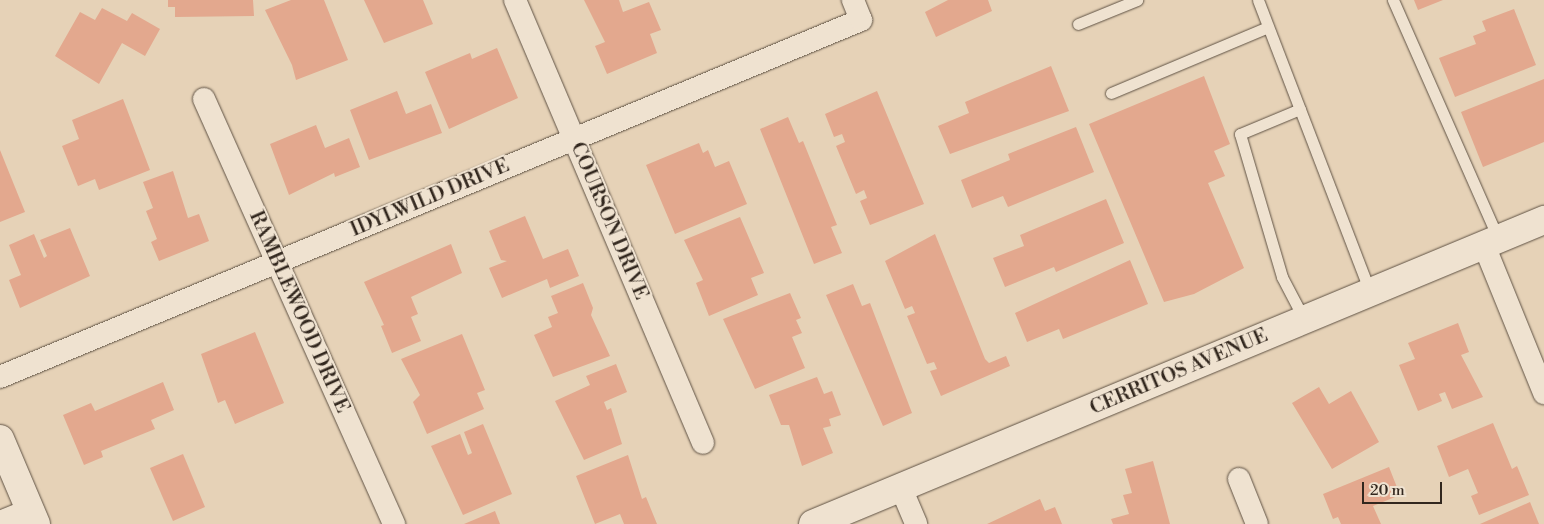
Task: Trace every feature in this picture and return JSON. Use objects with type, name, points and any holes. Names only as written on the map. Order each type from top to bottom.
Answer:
[{"type":"main road","name":"CERRITOS AVENUE","points":[[813,524],[1544,220]]},
{"type":"main road","points":[[0,439],[33,517]]},
{"type":"street","name":"COURSON DRIVE","points":[[514,0],[703,442]]},
{"type":"street","name":"IDYLWILD DRIVE","points":[[0,377],[574,138],[857,10]]},
{"type":"street","name":"RAMBLEWOOD DRIVE","points":[[204,99],[394,524]]},
{"type":"street","points":[[1491,242],[1544,393]]},
{"type":"street","points":[[1239,479],[1257,524]]},
{"type":"street","points":[[901,488],[916,524]]},
{"type":"street","points":[[0,522],[33,517]]},
{"type":"lane","points":[[1078,24],[1137,0]]},
{"type":"lane","points":[[1258,0],[1370,292]]},
{"type":"lane","points":[[1393,0],[1491,242]]},
{"type":"lane","points":[[1111,93],[1268,28]]},
{"type":"lane","points":[[1300,109],[1240,134],[1282,277],[1304,319]]},
{"type":"building","points":[[168,0],[253,0],[254,16],[175,17],[175,7],[168,7]]},
{"type":"building","points":[[291,0],[324,0],[348,60],[296,80],[292,65],[265,10]]},
{"type":"building","points":[[364,0],[423,0],[433,24],[384,43]]},
{"type":"building","points":[[584,0],[619,0],[623,12],[649,2],[661,30],[650,34],[657,53],[607,74],[595,46],[605,42]]},
{"type":"building","points":[[948,0],[988,0],[992,11],[936,37],[925,12]]},
{"type":"building","points":[[1414,0],[1443,0],[1418,10]]},
{"type":"building","points":[[102,8],[127,21],[132,13],[160,29],[145,56],[122,43],[99,84],[55,56],[80,12],[95,20]]},
{"type":"building","points":[[1514,9],[1536,65],[1455,97],[1439,58],[1476,44],[1473,36],[1486,31],[1482,21]]},
{"type":"building","points":[[497,48],[518,98],[449,129],[425,72],[470,53],[472,59]]},
{"type":"building","points":[[1051,66],[1069,111],[950,154],[938,126],[969,113],[965,102]]},
{"type":"building","points":[[1204,76],[1230,144],[1214,151],[1225,176],[1208,183],[1244,268],[1194,294],[1164,302],[1089,124]]},
{"type":"building","points":[[1544,79],[1544,142],[1483,167],[1461,112]]},
{"type":"building","points":[[397,91],[406,114],[431,104],[442,133],[369,160],[350,110]]},
{"type":"building","points":[[877,91],[924,204],[870,225],[860,201],[867,198],[864,190],[856,194],[836,146],[845,142],[842,134],[834,137],[825,114]]},
{"type":"building","points":[[123,99],[150,170],[99,190],[95,179],[78,186],[62,146],[79,139],[72,120]]},
{"type":"building","points":[[788,117],[799,143],[803,141],[837,225],[831,227],[842,253],[814,264],[760,129]]},
{"type":"building","points":[[316,125],[325,148],[349,138],[360,167],[335,177],[334,173],[289,195],[270,144]]},
{"type":"building","points":[[1076,127],[1094,172],[1008,207],[1003,196],[972,208],[961,180],[1010,160],[1008,154]]},
{"type":"building","points":[[699,143],[703,153],[708,150],[715,167],[729,161],[747,204],[675,234],[646,165]]},
{"type":"building","points":[[0,150],[25,212],[0,222]]},
{"type":"building","points":[[173,171],[188,218],[199,214],[209,241],[159,261],[151,242],[157,239],[146,211],[153,208],[143,182]]},
{"type":"building","points":[[1106,199],[1124,243],[1056,272],[1054,267],[1005,287],[993,258],[1024,246],[1020,235]]},
{"type":"building","points":[[525,216],[543,259],[568,249],[579,276],[550,288],[547,279],[502,298],[489,268],[507,261],[501,260],[489,231]]},
{"type":"building","points":[[740,217],[764,273],[751,278],[758,295],[709,316],[696,283],[703,280],[684,240]]},
{"type":"building","points":[[70,228],[90,276],[20,308],[9,280],[21,275],[9,245],[34,234],[44,258],[47,256],[40,240]]},
{"type":"building","points":[[935,234],[985,359],[989,363],[1006,356],[1010,366],[941,396],[930,371],[937,369],[934,362],[927,364],[907,316],[915,313],[912,306],[905,309],[885,261]]},
{"type":"building","points":[[451,244],[462,273],[411,297],[418,314],[411,317],[421,341],[392,353],[381,326],[384,325],[364,282]]},
{"type":"building","points":[[1130,260],[1148,304],[1063,339],[1059,329],[1027,342],[1015,313]]},
{"type":"building","points":[[583,283],[593,308],[591,315],[610,356],[553,377],[534,335],[552,327],[548,317],[558,313],[551,296]]},
{"type":"building","points":[[853,284],[862,306],[870,303],[912,413],[883,426],[826,295]]},
{"type":"building","points":[[790,293],[801,318],[796,320],[802,333],[792,337],[805,368],[755,389],[723,319]]},
{"type":"building","points":[[1458,323],[1469,352],[1461,355],[1483,397],[1452,409],[1445,392],[1439,394],[1442,401],[1418,411],[1399,365],[1415,359],[1408,343]]},
{"type":"building","points":[[255,332],[284,403],[235,424],[225,400],[218,403],[201,354]]},
{"type":"building","points":[[462,334],[485,390],[477,393],[484,409],[427,434],[413,402],[420,395],[401,359]]},
{"type":"building","points":[[616,364],[627,392],[604,402],[607,410],[611,408],[622,444],[584,460],[555,401],[590,385],[586,376]]},
{"type":"building","points":[[817,377],[824,394],[832,391],[841,415],[829,419],[831,426],[823,428],[833,453],[802,466],[789,425],[781,425],[769,395]]},
{"type":"building","points":[[163,382],[174,410],[151,420],[155,429],[101,451],[103,457],[84,465],[63,415],[91,403],[95,411]]},
{"type":"building","points":[[1319,387],[1329,404],[1351,391],[1379,442],[1332,469],[1292,403]]},
{"type":"building","points":[[1493,423],[1512,469],[1517,466],[1529,495],[1479,515],[1471,496],[1478,493],[1468,469],[1449,477],[1437,446]]},
{"type":"building","points":[[483,424],[512,494],[463,515],[431,446],[460,434],[468,455],[472,453],[464,432]]},
{"type":"building","points":[[183,454],[205,507],[173,521],[150,468]]},
{"type":"building","points":[[628,455],[642,499],[646,497],[657,524],[624,524],[620,514],[595,524],[576,476]]},
{"type":"building","points":[[1153,461],[1170,524],[1113,524],[1111,519],[1129,514],[1123,495],[1132,493],[1125,469]]},
{"type":"building","points":[[1389,467],[1400,495],[1373,506],[1381,524],[1341,524],[1338,517],[1333,519],[1323,494]]},
{"type":"building","points":[[1040,499],[1045,511],[1055,507],[1062,524],[987,524]]},
{"type":"building","points":[[1530,502],[1539,524],[1480,524]]},
{"type":"building","points":[[495,511],[500,524],[464,524]]}]
